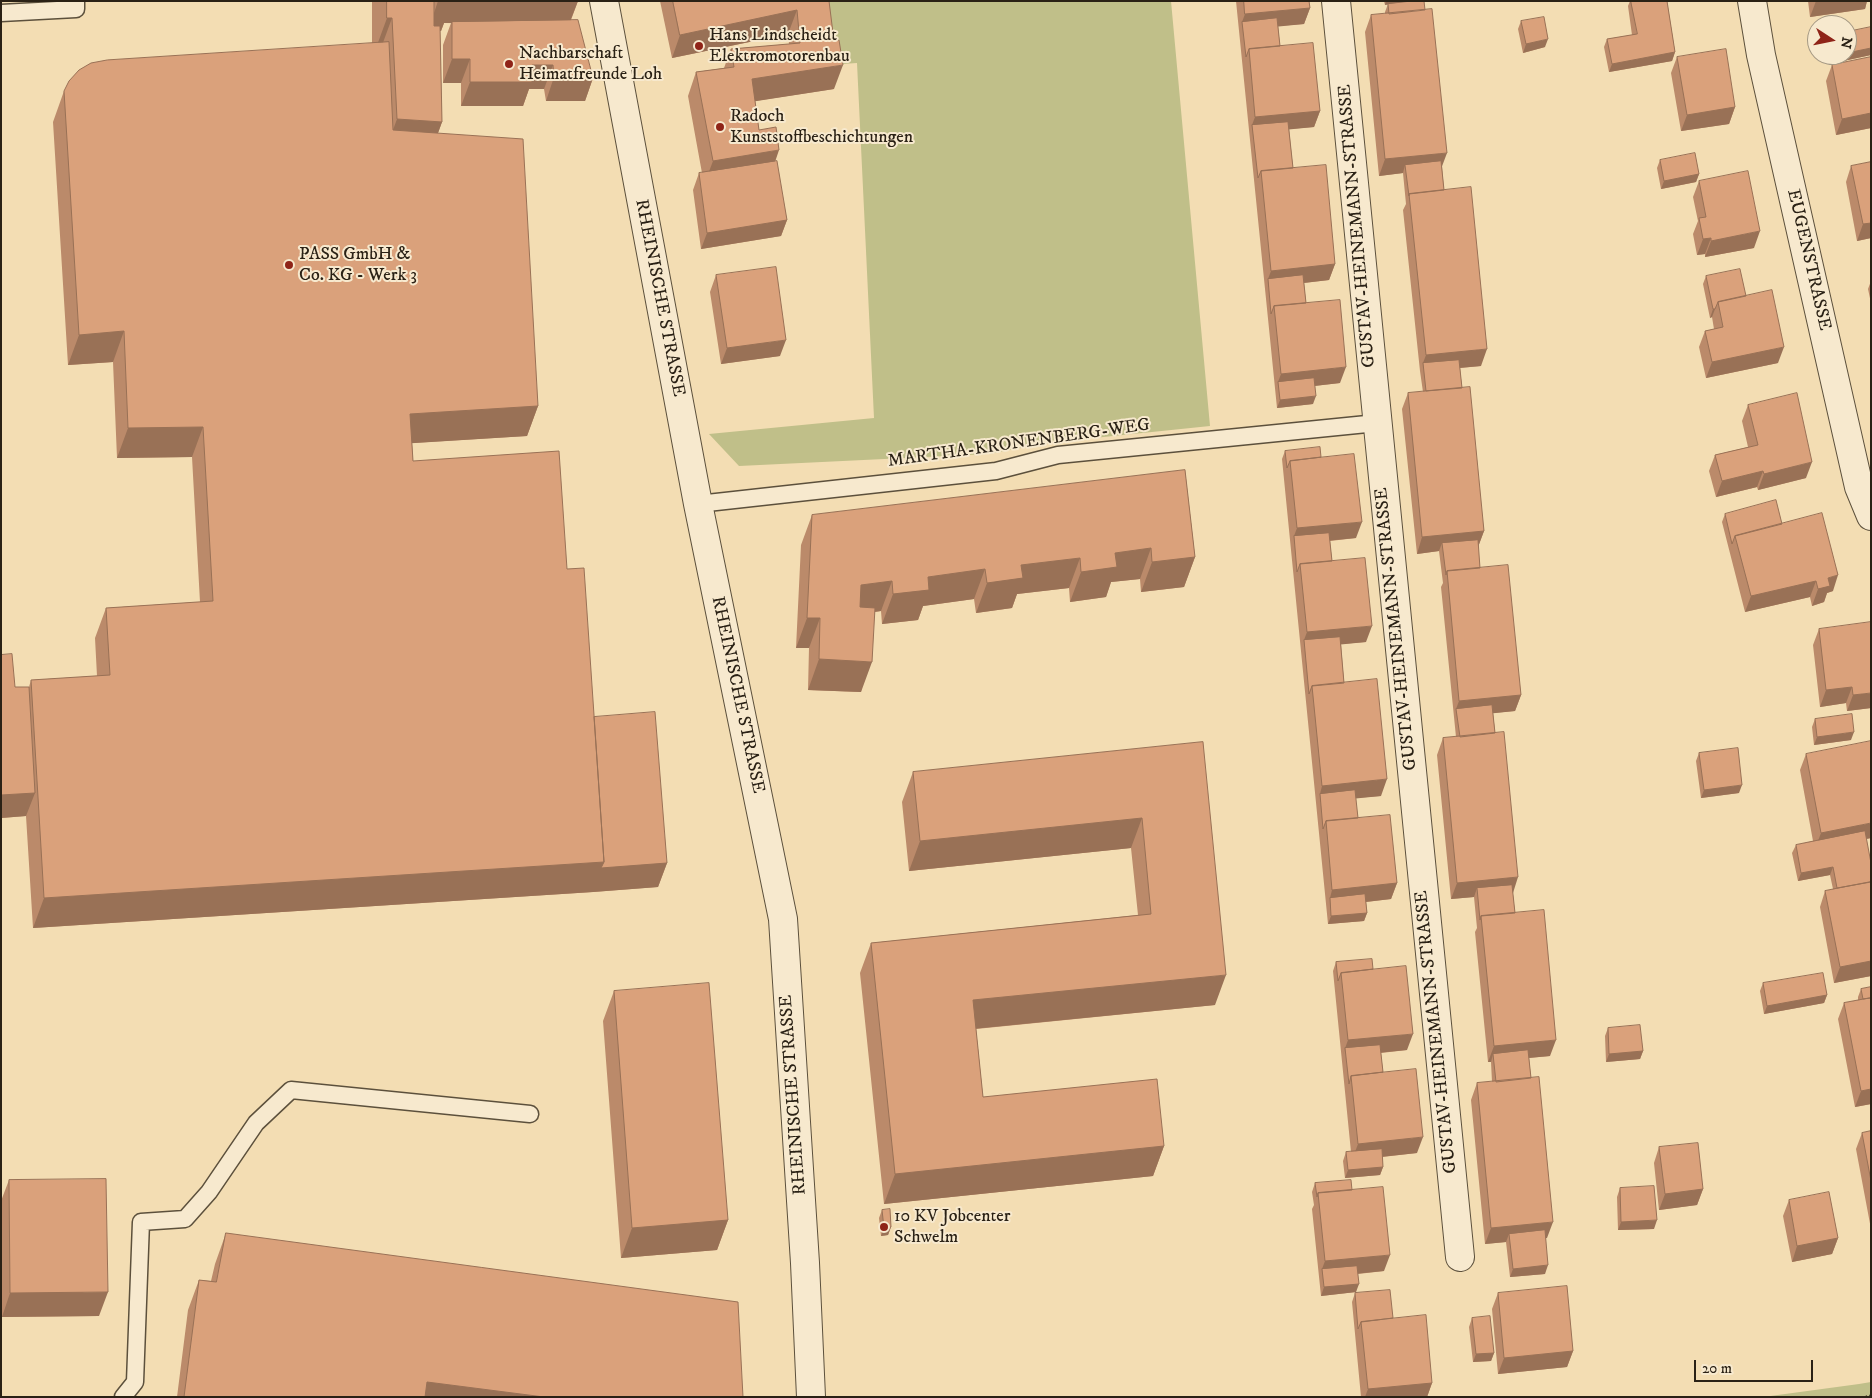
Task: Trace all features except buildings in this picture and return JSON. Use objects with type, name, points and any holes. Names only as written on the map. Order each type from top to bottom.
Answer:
[{"type":"street","name":"RHEINISCHE STRASSE","points":[[604,1],[698,504],[783,919],[811,1397]]},
{"type":"street","name":"GUSTAV-HEINEMANN-STRASSE","points":[[1336,1],[1460,1257]]},
{"type":"street","name":"EUGENSTRASSE","points":[[1752,1],[1762,55],[1857,477],[1871,516]]},
{"type":"lane","points":[[1,13],[76,9],[76,1]]},
{"type":"lane","name":"MARTHA-KRONENBERG-WEG","points":[[698,504],[996,471],[1058,455],[1377,423]]},
{"type":"lane","points":[[123,1397],[135,1382],[141,1222],[185,1219],[209,1192],[256,1123],[291,1090],[530,1114]]},
{"type":"path","points":[[1866,1397],[1871,1396]]},
{"type":"shaded area","points":[[821,1],[1171,1],[1210,426],[1055,442],[988,454],[739,466],[709,434],[874,418],[857,63],[827,65]]},
{"type":"shaded area","points":[[1871,1382],[1871,1397],[1763,1397],[1859,1384]]},
{"type":"place","name":"Hans Lindscheidt Elektromotorenbau","points":[[699,46]]},
{"type":"place","name":"Nachbarschaft Heimatfreunde Loh","points":[[509,64]]},
{"type":"place","name":"Radoch Kunststoffbeschichtungen","points":[[720,127]]},
{"type":"place","name":"PASS GmbH & Co. KG - Werk 3","points":[[289,265]]},
{"type":"place","name":"10 KV Jobcenter Schwelm","points":[[884,1227]]}]
